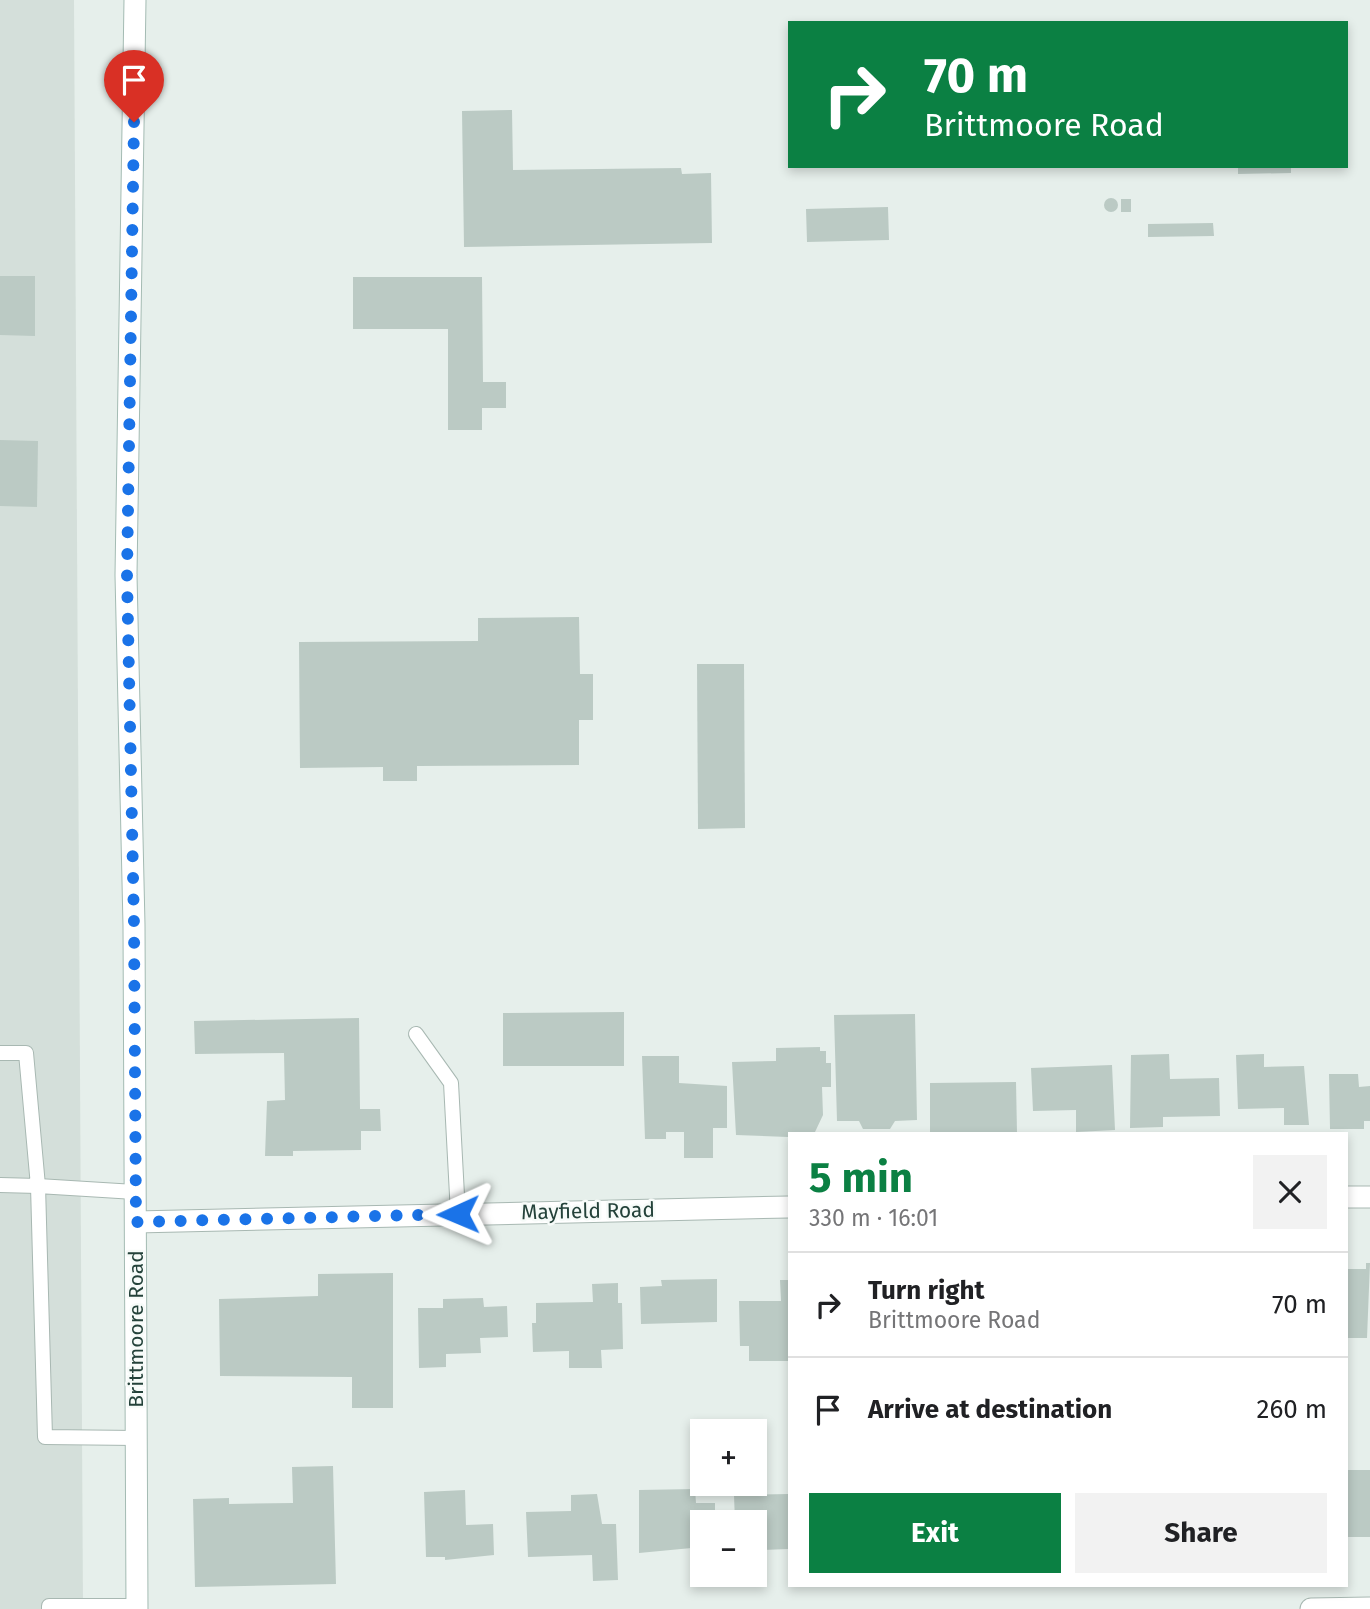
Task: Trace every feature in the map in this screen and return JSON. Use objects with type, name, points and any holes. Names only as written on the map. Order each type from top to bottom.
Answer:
[{"type":"main road","name":"Brittmoore Road","points":[[135,0],[127,575],[134,925],[137,1607]]},
{"type":"main road","points":[[1348,1197],[1370,1197]]},
{"type":"main road","name":"Mayfield Road","points":[[136,1222],[788,1207]]},
{"type":"main road","points":[[1311,1609],[1370,1608]]},
{"type":"lane","points":[[416,1034],[451,1083],[458,1214]]},
{"type":"lane","points":[[0,1054],[26,1053],[38,1186],[45,1437],[136,1437]]},
{"type":"lane","points":[[0,1185],[135,1192]]},
{"type":"lane","points":[[49,1609],[49,1606],[137,1607]]},
{"type":"shaded area","points":[[0,0],[74,0],[83,1609],[0,1609]]},
{"type":"building","points":[[512,110],[513,170],[681,168],[682,174],[711,173],[712,243],[464,247],[462,111]]},
{"type":"building","points":[[1238,168],[1291,168],[1291,173],[1238,174]]},
{"type":"building","points":[[1108,198],[1114,198],[1118,205],[1114,212],[1108,212],[1104,208],[1104,202]]},
{"type":"building","points":[[1121,199],[1131,199],[1131,212],[1121,212]]},
{"type":"building","points":[[888,207],[889,240],[807,242],[806,209]]},
{"type":"building","points":[[1213,223],[1214,236],[1148,237],[1148,224]]},
{"type":"building","points":[[0,276],[35,276],[35,336],[0,335]]},
{"type":"building","points":[[353,277],[482,277],[483,382],[506,382],[506,408],[482,408],[482,430],[448,430],[448,329],[353,329]]},
{"type":"building","points":[[0,440],[38,441],[37,507],[0,506]]},
{"type":"building","points":[[579,617],[580,674],[593,674],[593,720],[579,720],[579,765],[417,766],[417,781],[383,781],[383,767],[300,768],[299,642],[478,641],[478,618]]},
{"type":"building","points":[[697,664],[744,664],[745,828],[698,829]]},
{"type":"building","points":[[624,1012],[624,1066],[503,1066],[503,1013]]},
{"type":"building","points":[[915,1014],[917,1120],[895,1121],[890,1129],[863,1129],[859,1121],[837,1121],[834,1015]]},
{"type":"building","points":[[359,1018],[360,1109],[380,1109],[381,1131],[361,1131],[361,1150],[293,1151],[293,1156],[265,1156],[267,1101],[285,1100],[284,1053],[195,1054],[194,1021]]},
{"type":"building","points":[[820,1047],[820,1051],[826,1051],[826,1063],[831,1063],[831,1087],[822,1087],[823,1115],[815,1132],[788,1132],[788,1137],[736,1135],[732,1062],[776,1061],[776,1048]]},
{"type":"building","points":[[1169,1054],[1170,1079],[1219,1078],[1220,1116],[1163,1117],[1163,1127],[1130,1128],[1131,1055]]},
{"type":"building","points":[[1264,1054],[1264,1067],[1304,1066],[1309,1125],[1284,1125],[1284,1108],[1238,1109],[1236,1055]]},
{"type":"building","points":[[642,1056],[679,1056],[679,1083],[727,1086],[727,1128],[713,1128],[713,1158],[684,1158],[684,1132],[666,1132],[666,1139],[645,1139]]},
{"type":"building","points":[[1112,1065],[1115,1130],[1076,1132],[1076,1110],[1033,1111],[1031,1068]]},
{"type":"building","points":[[1329,1074],[1358,1074],[1359,1087],[1370,1086],[1370,1121],[1364,1121],[1364,1129],[1330,1129]]},
{"type":"building","points":[[1016,1082],[1017,1132],[930,1132],[930,1083]]},
{"type":"building","points":[[1366,1263],[1370,1263],[1367,1338],[1348,1338],[1348,1269],[1366,1269]]},
{"type":"building","points":[[393,1273],[393,1408],[352,1408],[352,1377],[220,1376],[219,1299],[318,1296],[318,1274]]},
{"type":"building","points":[[717,1279],[717,1322],[641,1324],[640,1287],[662,1286],[661,1280]]},
{"type":"building","points":[[780,1280],[788,1280],[788,1361],[749,1361],[749,1346],[740,1346],[739,1301],[781,1301]]},
{"type":"building","points":[[618,1283],[618,1303],[622,1303],[623,1349],[601,1350],[602,1368],[569,1368],[569,1351],[533,1352],[532,1323],[536,1323],[536,1303],[593,1302],[592,1284]]},
{"type":"building","points":[[483,1298],[484,1307],[507,1306],[508,1337],[480,1338],[481,1353],[446,1354],[446,1367],[419,1368],[418,1308],[443,1308],[443,1299]]},
{"type":"building","points":[[333,1466],[336,1584],[195,1587],[193,1499],[229,1498],[229,1504],[293,1503],[292,1467]]},
{"type":"building","points":[[1348,1470],[1370,1470],[1370,1537],[1348,1537]]},
{"type":"building","points":[[690,1489],[690,1496],[696,1496],[696,1503],[715,1503],[715,1510],[690,1510],[690,1548],[639,1553],[639,1490]]},
{"type":"building","points":[[465,1490],[466,1525],[493,1524],[494,1555],[445,1560],[445,1557],[426,1557],[424,1492]]},
{"type":"building","points":[[597,1494],[602,1524],[616,1524],[618,1580],[593,1581],[592,1555],[528,1557],[526,1512],[571,1511],[571,1495]]},
{"type":"building","points":[[788,1494],[788,1549],[767,1550],[767,1510],[735,1510],[734,1496]]},
{"type":"route","points":[[134,122],[127,575],[134,925],[136,1222],[458,1214]]}]
